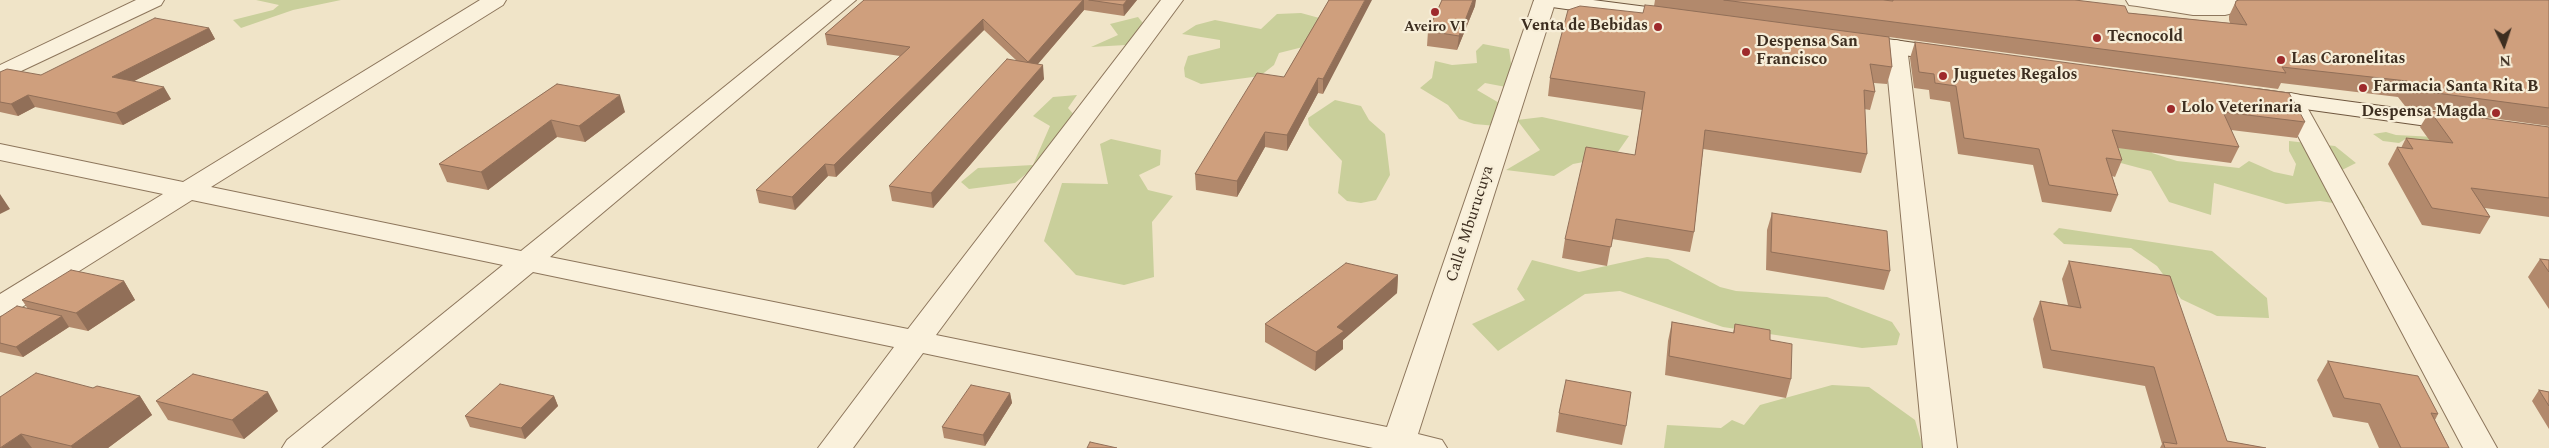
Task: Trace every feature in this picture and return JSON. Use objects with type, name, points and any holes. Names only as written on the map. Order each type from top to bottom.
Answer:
[{"type":"street","points":[[0,74],[153,0]]},
{"type":"street","points":[[0,307],[495,0]]},
{"type":"street","points":[[299,448],[845,0]]},
{"type":"street","points":[[835,448],[1172,0]]},
{"type":"street","points":[[1545,0],[1703,21]]},
{"type":"street","name":"Calle Mburucuya","points":[[1398,445],[1545,0]]},
{"type":"street","points":[[2137,0],[2193,8],[2226,8],[2235,2],[2233,0]]},
{"type":"street","points":[[1829,38],[1975,58]]},
{"type":"street","points":[[1896,47],[1940,448]]},
{"type":"street","points":[[2232,92],[2480,126]]},
{"type":"street","points":[[2291,100],[2480,448]]},
{"type":"street","points":[[0,152],[916,342],[1398,445],[1430,448]]},
{"type":"green space","points":[[256,0],[341,0],[293,10],[241,28],[233,20],[273,10],[279,5]]},
{"type":"green space","points":[[1301,13],[1323,19],[1303,47],[1279,53],[1274,65],[1260,76],[1201,84],[1185,77],[1184,68],[1188,56],[1220,48],[1220,40],[1182,34],[1196,25],[1215,20],[1261,29],[1277,14]]},
{"type":"green space","points":[[1138,17],[1151,33],[1143,44],[1091,47],[1118,35],[1110,24]]},
{"type":"green space","points":[[1483,44],[1509,49],[1511,63],[1533,76],[1525,85],[1506,87],[1485,83],[1477,90],[1513,111],[1497,126],[1474,124],[1459,119],[1448,105],[1420,88],[1432,78],[1435,61],[1452,65],[1477,63],[1476,51]]},
{"type":"green space","points":[[1077,95],[1068,108],[1084,126],[1015,183],[969,189],[961,182],[978,168],[1033,165],[1050,126],[1033,116],[1053,97]]},
{"type":"green space","points":[[1335,100],[1361,106],[1369,120],[1385,134],[1390,175],[1376,200],[1361,203],[1347,201],[1338,193],[1342,161],[1309,125],[1308,118]]},
{"type":"green space","points":[[1542,117],[1629,136],[1615,156],[1573,164],[1554,176],[1506,170],[1540,150],[1517,120]]},
{"type":"green space","points":[[2386,132],[2396,135],[2435,137],[2442,146],[2424,144],[2407,138],[2399,143],[2383,141],[2373,134]]},
{"type":"green space","points":[[1111,139],[1161,150],[1160,165],[1139,175],[1148,190],[1173,196],[1152,222],[1154,277],[1124,285],[1076,275],[1044,241],[1062,183],[1108,184],[1100,144]]},
{"type":"green space","points":[[2114,141],[2149,147],[2152,153],[2177,161],[2239,168],[2249,161],[2274,172],[2293,176],[2296,164],[2289,151],[2289,141],[2335,146],[2356,163],[2342,170],[2365,208],[2320,201],[2286,204],[2214,183],[2211,215],[2169,202],[2151,171],[2117,162]]},
{"type":"green space","points":[[2059,228],[2212,251],[2267,298],[2269,318],[2217,316],[2181,299],[2157,266],[2131,248],[2064,244],[2053,234]]},
{"type":"green space","points":[[1647,257],[1668,259],[1720,287],[1736,291],[1827,297],[1892,322],[1900,334],[1897,345],[1862,348],[1723,327],[1620,291],[1585,294],[1498,351],[1472,324],[1525,300],[1517,289],[1532,260],[1579,272]]},
{"type":"green space","points":[[1832,385],[1869,387],[1915,420],[1923,448],[1664,448],[1667,425],[1721,428],[1732,420],[1744,425],[1760,405]]},
{"type":"building","points":[[864,0],[1083,0],[1028,62],[983,19],[834,165],[825,164],[792,197],[756,190],[910,47],[825,34]]},
{"type":"building","points":[[1089,0],[1127,0],[1123,5]]},
{"type":"building","points":[[1329,0],[1365,0],[1323,79],[1318,78],[1287,135],[1265,132],[1237,181],[1195,174],[1257,73],[1284,77]]},
{"type":"building","points":[[1442,0],[1473,0],[1459,36],[1428,31]]},
{"type":"building","points":[[1724,0],[2075,0],[2125,6],[2128,13],[2247,25],[2235,5],[2236,1],[2549,0],[2549,108],[2414,90],[2407,81],[2282,67],[2286,73]]},
{"type":"building","points":[[1645,5],[1889,37],[1892,67],[1870,64],[1875,92],[1864,90],[1867,154],[1705,130],[1694,232],[1616,219],[1611,247],[1565,239],[1586,147],[1635,155],[1645,92],[1550,78],[1568,10],[1580,6],[1643,13]]},
{"type":"building","points":[[155,18],[209,28],[112,77],[164,87],[116,113],[28,95],[11,104],[0,102],[0,72],[7,69],[41,75]]},
{"type":"building","points":[[1915,42],[2289,93],[2305,122],[2223,112],[2239,147],[2112,130],[2122,160],[2106,158],[2118,195],[2049,185],[2039,149],[1964,138],[1956,86],[1935,83],[1934,74],[1919,72]]},
{"type":"building","points":[[1007,59],[1043,65],[931,193],[889,186]]},
{"type":"building","points":[[557,84],[620,95],[579,126],[551,120],[481,172],[439,164]]},
{"type":"building","points":[[2430,111],[2549,127],[2549,198],[2471,188],[2490,217],[2432,208],[2397,147],[2413,149],[2406,138],[2453,143]]},
{"type":"building","points":[[1772,213],[1887,231],[1890,271],[1771,252]]},
{"type":"building","points":[[2540,259],[2549,260],[2549,272]]},
{"type":"building","points":[[2069,261],[2170,276],[2227,441],[2266,448],[2165,448],[2163,442],[2177,444],[2154,367],[2051,350],[2040,301],[2081,308]]},
{"type":"building","points":[[1346,263],[1398,275],[1337,327],[1344,331],[1316,352],[1265,324]]},
{"type":"building","points":[[71,270],[124,281],[76,313],[22,300]]},
{"type":"building","points":[[17,306],[62,316],[16,347],[0,343],[0,317]]},
{"type":"building","points":[[1672,322],[1734,333],[1735,324],[1770,330],[1770,340],[1792,344],[1791,379],[1669,356]]},
{"type":"building","points":[[2328,361],[2418,376],[2438,414],[2431,413],[2449,448],[2401,448],[2380,404],[2344,398]]},
{"type":"building","points":[[36,373],[93,388],[97,386],[140,396],[71,446],[21,434],[0,448],[0,397]]},
{"type":"building","points":[[193,374],[268,392],[232,420],[156,401]]},
{"type":"building","points":[[1566,380],[1631,392],[1626,426],[1559,413]]},
{"type":"building","points":[[500,384],[554,396],[521,428],[465,416]]},
{"type":"building","points":[[971,385],[1010,393],[983,435],[942,427]]},
{"type":"building","points":[[2539,390],[2549,392],[2549,406]]},
{"type":"building","points":[[1090,442],[1117,448],[1087,448]]},
{"type":"place","name":"Aveiro VI","points":[[1435,12]]},
{"type":"place","name":"Venta de Bebidas","points":[[1658,27]]},
{"type":"place","name":"Tecnocold","points":[[2097,38]]},
{"type":"place","name":"Despensa San Francisco","points":[[1746,52]]},
{"type":"place","name":"Las Caronelitas","points":[[2281,60]]},
{"type":"place","name":"Juguetes Regalos","points":[[1943,76]]},
{"type":"place","name":"Farmacia Santa Rita B","points":[[2363,88]]},
{"type":"place","name":"Lolo Veterinaria","points":[[2171,109]]},
{"type":"place","name":"Despensa Magda","points":[[2496,113]]}]
